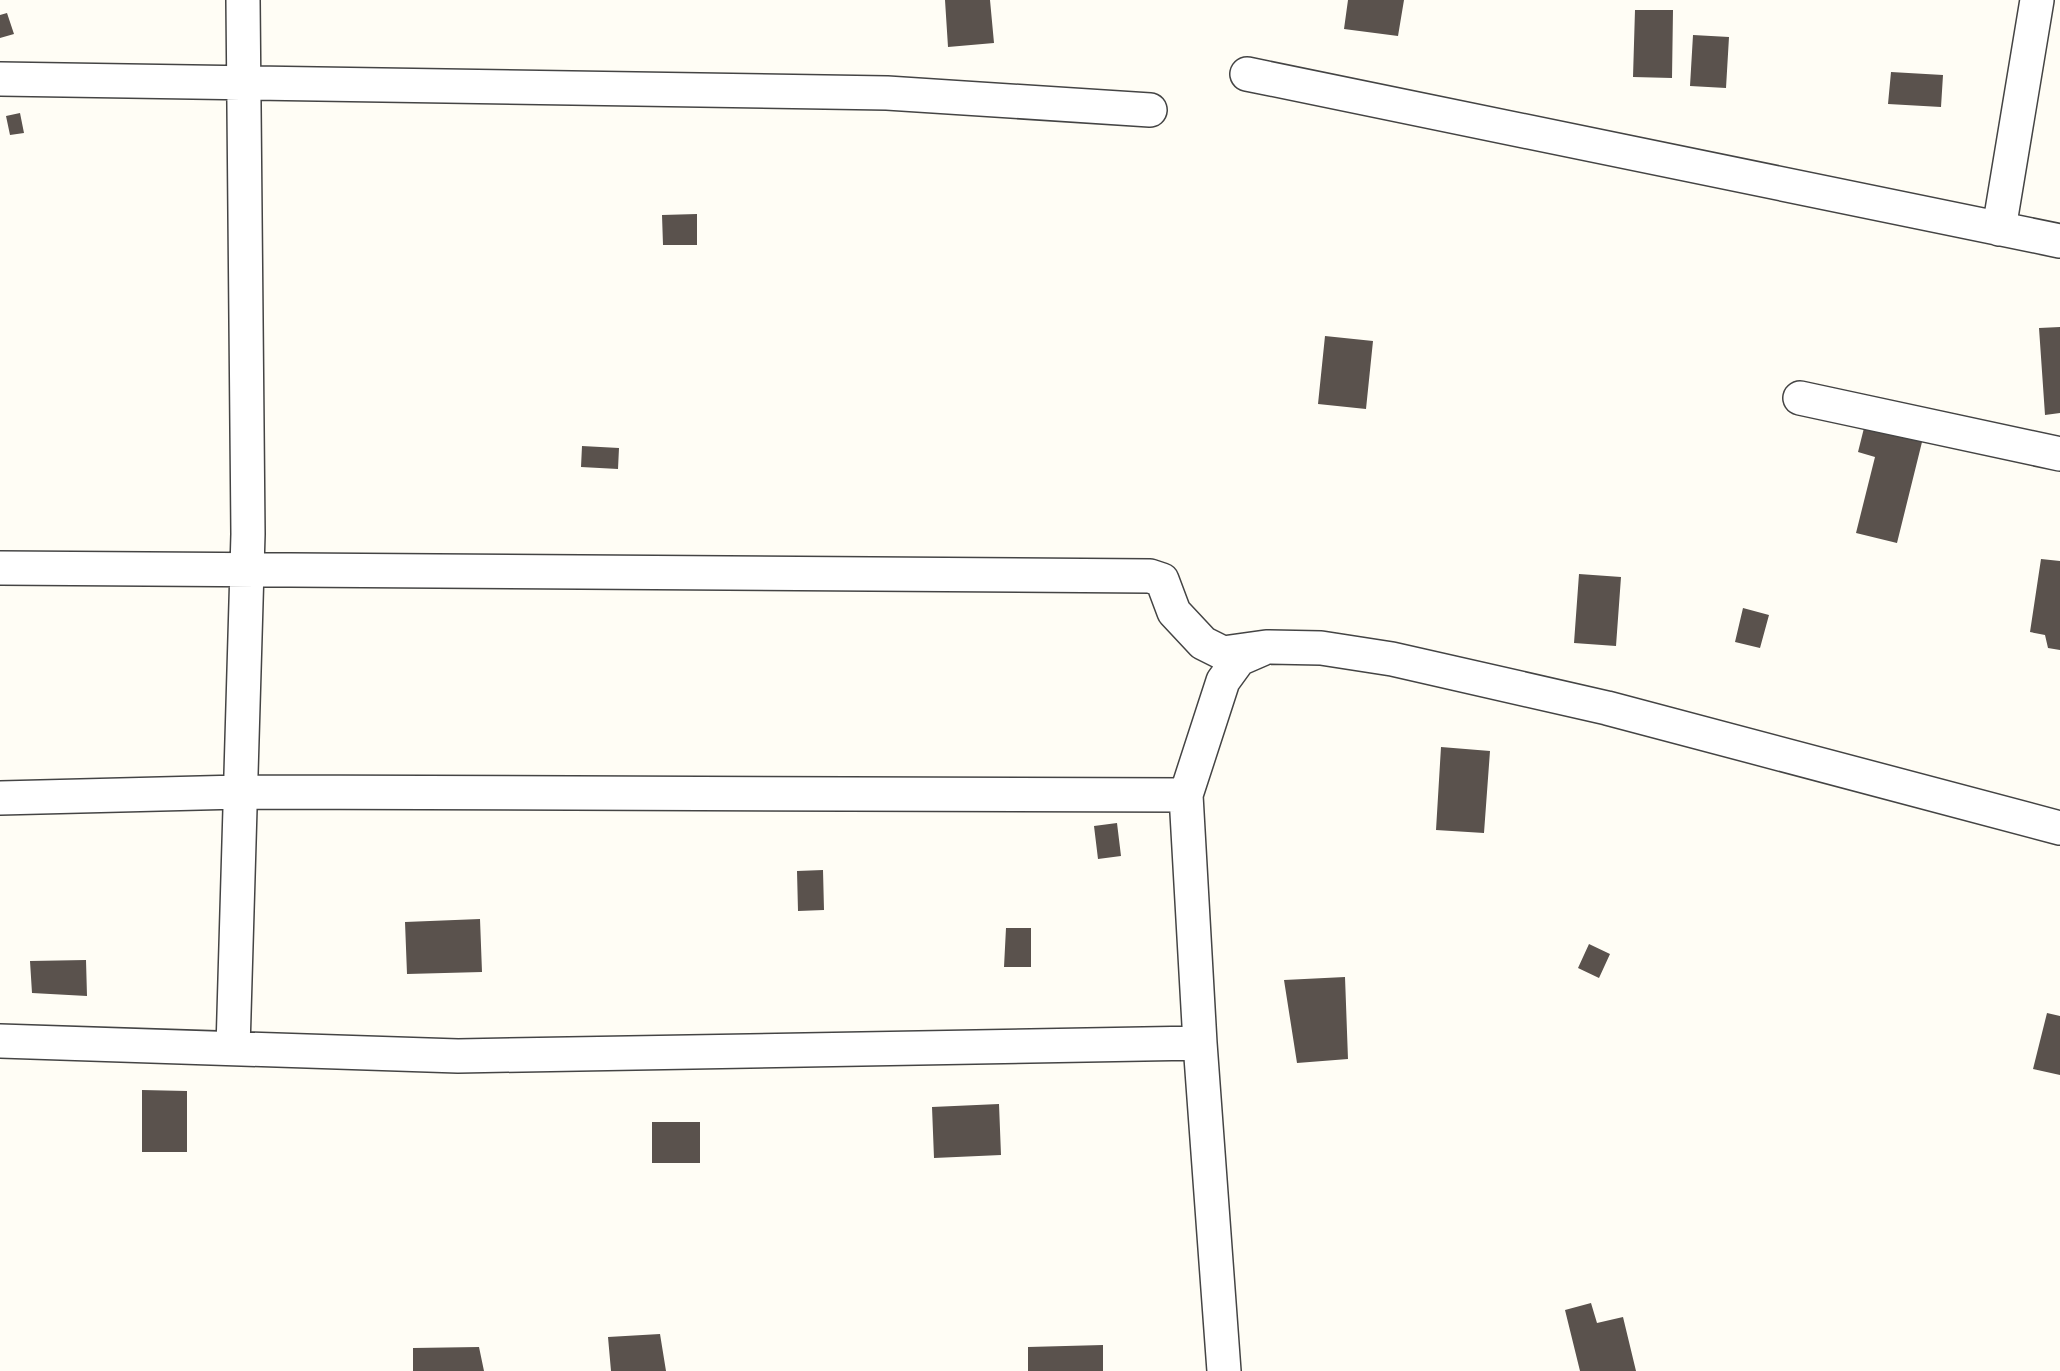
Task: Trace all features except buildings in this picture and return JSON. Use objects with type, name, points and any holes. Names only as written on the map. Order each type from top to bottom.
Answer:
[{"type":"street","points":[[233,1048],[247,569],[243,0]]},
{"type":"street","points":[[1999,229],[2037,0]]},
{"type":"street","points":[[1247,74],[2060,241]]},
{"type":"street","points":[[0,79],[887,93],[1150,110]]},
{"type":"street","points":[[1800,398],[2060,454]]},
{"type":"street","points":[[0,568],[1150,576],[1162,580],[1174,612],[1203,643],[1223,653],[1266,646],[1321,648],[1403,662],[1607,708],[2060,828]]},
{"type":"street","points":[[1224,1371],[1200,1043],[1186,795],[1223,681],[1239,659],[1266,646]]},
{"type":"street","points":[[0,798],[240,792],[1186,795]]},
{"type":"street","points":[[0,1041],[458,1056],[1200,1043]]}]
